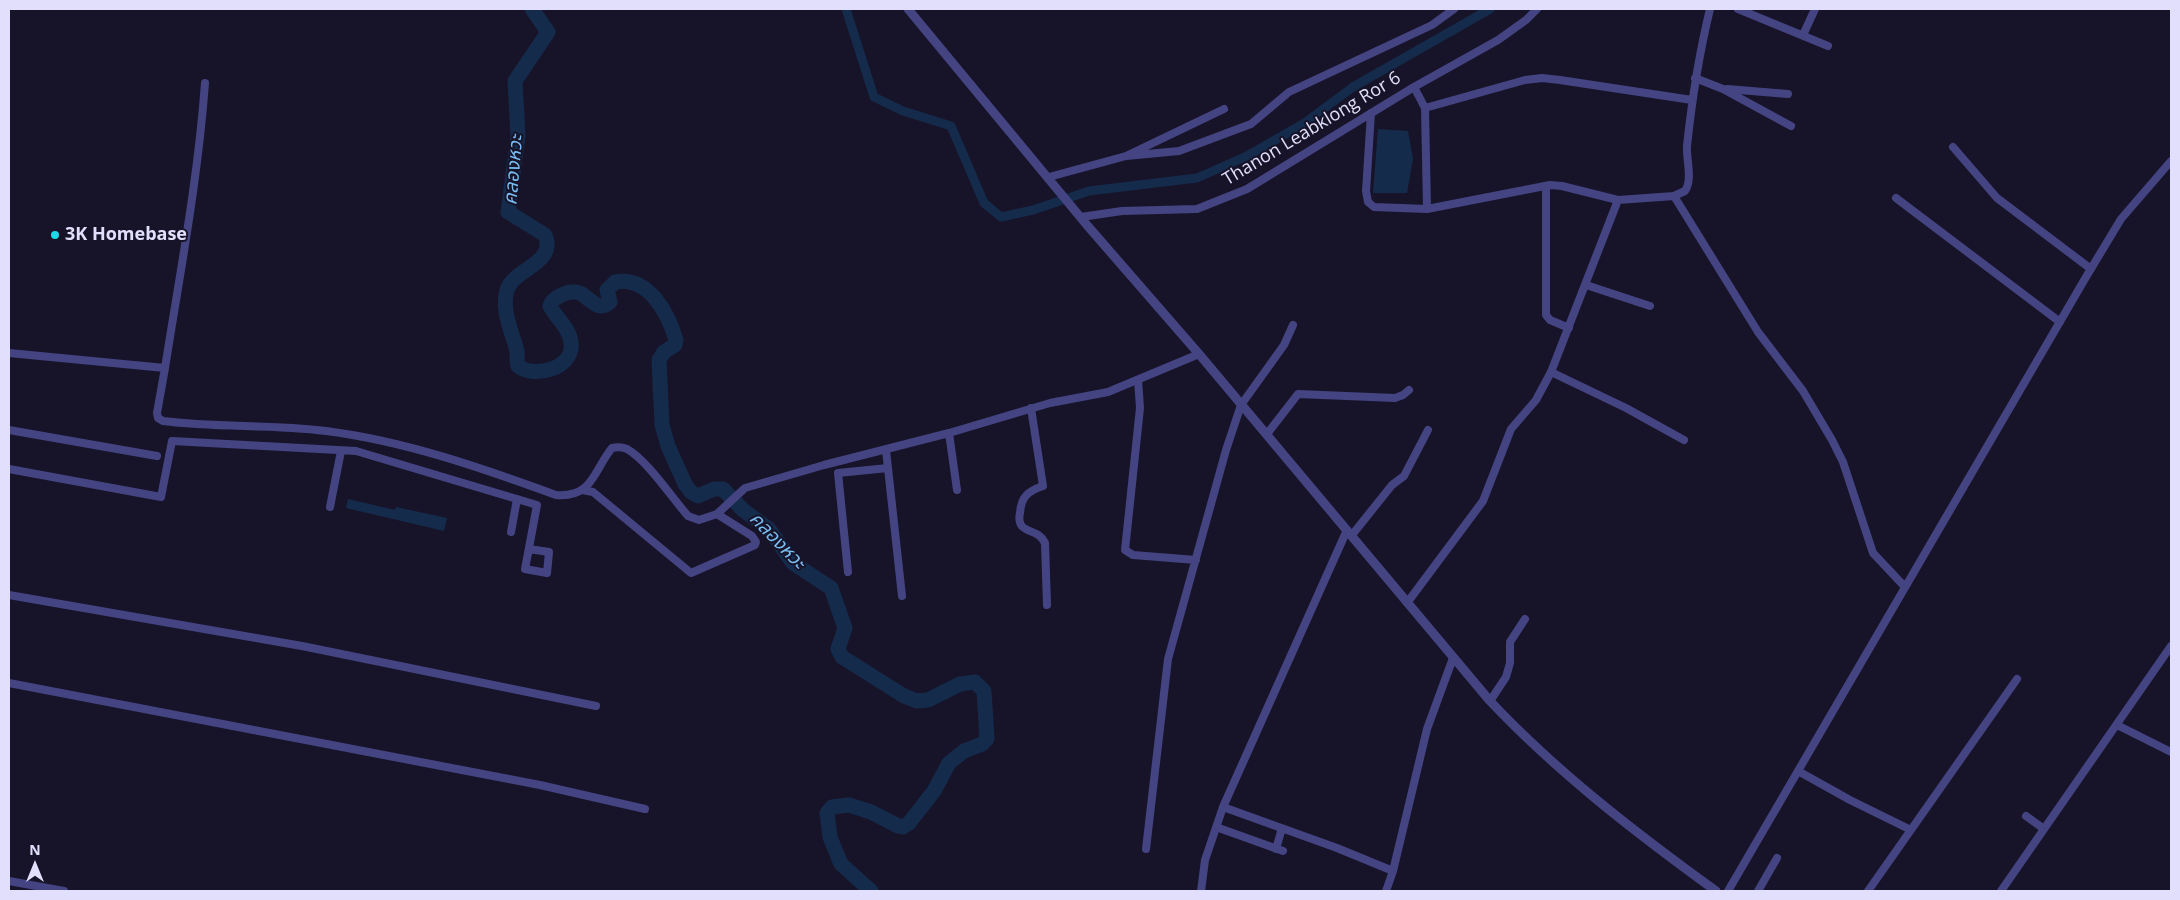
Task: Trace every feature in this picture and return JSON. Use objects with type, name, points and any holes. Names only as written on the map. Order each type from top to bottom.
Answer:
[{"type":"street","points":[[908,9],[1081,217],[1350,533],[1453,658],[1522,735],[1586,792],[1636,833],[1716,891]]},
{"type":"street","points":[[1049,177],[1126,156],[1179,151],[1251,124],[1289,92],[1432,26],[1454,9]]},
{"type":"street","name":"Thanon Leabklong Ror 6","points":[[1081,217],[1122,211],[1197,209],[1247,189],[1370,113],[1498,40],[1538,9]]},
{"type":"street","points":[[1370,113],[1366,191],[1368,202],[1374,207],[1427,209],[1546,186],[1562,186],[1618,200],[1674,196],[1685,191],[1688,185],[1687,152],[1692,100],[1710,9]]},
{"type":"street","points":[[1738,9],[1828,46]]},
{"type":"street","points":[[1803,35],[1815,9]]},
{"type":"street","points":[[1425,108],[1525,80],[1542,78],[1692,100]]},
{"type":"street","points":[[1695,78],[1722,89],[1791,126]]},
{"type":"street","points":[[205,83],[202,135],[157,414],[158,418],[163,421],[292,427],[336,433],[386,443],[444,458],[564,496],[582,490],[592,482],[612,448],[619,447],[626,449],[638,458],[688,516],[699,520],[718,512],[745,488],[816,467],[949,433],[1032,408],[1108,392],[1199,354]]},
{"type":"street","points":[[1414,87],[1425,108],[1427,209]]},
{"type":"street","points":[[1722,89],[1788,94]]},
{"type":"street","points":[[1126,156],[1224,109]]},
{"type":"street","points":[[1953,147],[1997,198],[2091,269]]},
{"type":"street","points":[[1728,891],[2121,219],[2171,161]]},
{"type":"street","points":[[1546,186],[1546,315],[1550,320],[1569,328]]},
{"type":"street","points":[[1674,196],[1758,332],[1803,391],[1832,440],[1843,462],[1873,553],[1905,588]]},
{"type":"street","points":[[1896,198],[2060,322]]},
{"type":"street","points":[[1407,603],[1483,501],[1511,429],[1536,400],[1551,372],[1618,200]]},
{"type":"street","points":[[1586,285],[1650,306]]},
{"type":"street","points":[[1146,849],[1168,659],[1226,450],[1241,405],[1284,345],[1293,325]]},
{"type":"street","points":[[9,353],[165,368]]},
{"type":"street","points":[[1551,372],[1626,408],[1684,440]]},
{"type":"street","points":[[1138,380],[1140,408],[1125,550],[1133,555],[1196,560]]},
{"type":"street","points":[[1266,434],[1298,394],[1395,398],[1409,390]]},
{"type":"street","points":[[1032,408],[1043,486],[1023,497],[1020,520],[1023,527],[1040,535],[1046,543],[1047,605]]},
{"type":"street","points":[[9,430],[157,456]]},
{"type":"street","points":[[1201,891],[1206,860],[1223,807],[1350,533],[1392,485],[1404,476],[1428,430]]},
{"type":"street","points":[[949,433],[957,490]]},
{"type":"street","points":[[9,469],[161,497],[172,441],[356,451],[537,505],[529,549]]},
{"type":"street","points":[[330,507],[341,450]]},
{"type":"street","points":[[886,450],[902,596]]},
{"type":"street","points":[[848,572],[838,473],[888,468]]},
{"type":"street","points":[[582,490],[593,492],[690,573],[755,545],[756,542],[752,536],[718,512]]},
{"type":"street","points":[[511,532],[517,499]]},
{"type":"street","points":[[9,595],[302,646],[596,706]]},
{"type":"street","points":[[1490,700],[1506,677],[1510,663],[1510,642],[1525,619]]},
{"type":"street","points":[[2001,891],[2171,646]]},
{"type":"street","points":[[1386,891],[1393,871],[1427,729],[1453,658]]},
{"type":"street","points":[[1868,891],[2017,679]]},
{"type":"street","points":[[9,683],[540,785],[645,809]]},
{"type":"street","points":[[2117,725],[2171,752]]},
{"type":"street","points":[[1798,771],[1850,800],[1911,830]]},
{"type":"street","points":[[1223,807],[1393,871]]},
{"type":"street","points":[[2026,816],[2044,829]]},
{"type":"street","points":[[1216,827],[1279,850],[1282,828]]},
{"type":"street","points":[[1758,891],[1777,858]]},
{"type":"street","points":[[9,881],[64,891]]},
{"type":"water","points":[[1378,129],[1408,131],[1413,159],[1407,193],[1373,193]]},
{"type":"water","points":[[348,499],[395,510],[396,507],[447,518],[444,531],[346,508]]},
{"type":"waterway","name":"คลองหวะ","points":[[532,9],[548,32],[515,81],[518,136],[508,212],[545,235],[547,245],[545,253],[540,259],[518,276],[507,290],[506,313],[517,351],[518,366],[525,370],[543,371],[560,365],[566,359],[570,352],[570,338],[550,306],[558,297],[576,292],[584,295],[594,304],[602,306],[610,302],[607,290],[615,282],[627,282],[638,285],[647,291],[662,308],[676,340],[675,345],[664,352],[659,360],[662,425],[668,446],[685,484],[691,492],[698,496],[714,489],[723,489],[743,510],[769,529],[793,563],[831,588],[845,628],[838,649],[842,657],[904,696],[917,701],[928,700],[960,684],[975,682],[984,691],[987,739],[982,744],[964,751],[949,763],[934,791],[909,823],[903,827],[898,826],[871,812],[849,805],[832,807],[827,813],[830,837],[841,864],[871,891]]},
{"type":"waterway","points":[[846,9],[874,97],[903,111],[951,126],[984,203],[1001,217],[1033,210],[1089,191],[1197,178],[1247,156],[1303,124],[1353,87],[1490,9]]},
{"type":"place","name":"3K Homebase","points":[[55,235]]}]
